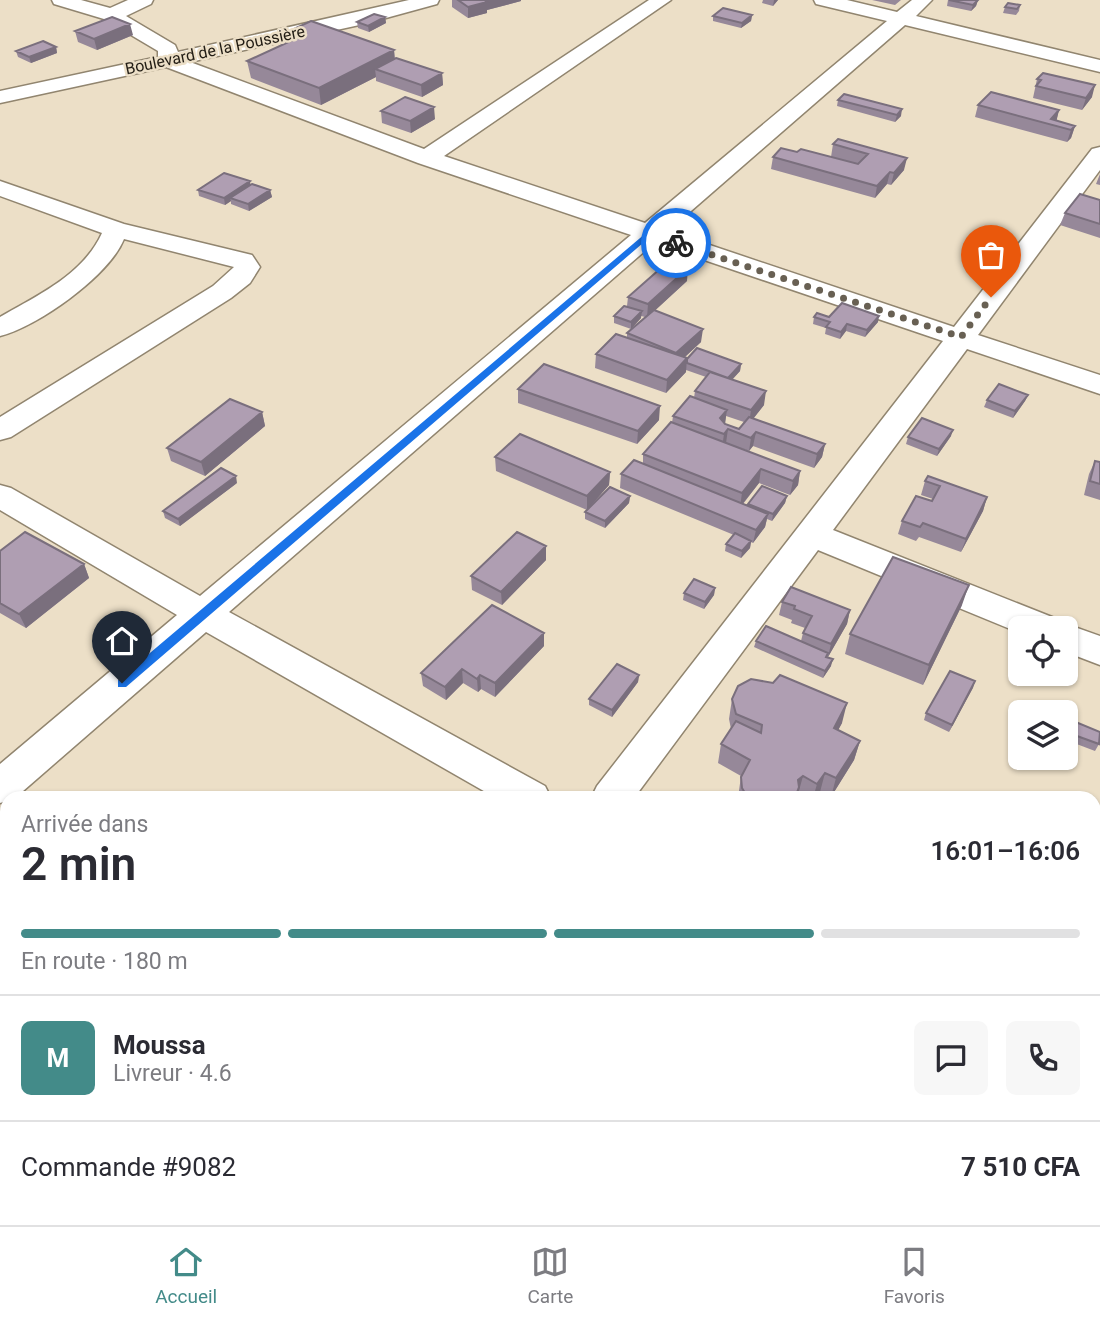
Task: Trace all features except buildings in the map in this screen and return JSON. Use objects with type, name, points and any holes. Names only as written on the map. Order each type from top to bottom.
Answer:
[{"type":"street","points":[[61,0],[111,15],[168,55],[426,158],[1100,385]]},
{"type":"street","points":[[111,15],[144,0]]},
{"type":"street","name":"Boulevard de la Poussière","points":[[0,97],[389,0]]},
{"type":"street","name":"Boulevard de la Poussière","points":[[0,84],[364,18],[430,0]]},
{"type":"street","points":[[426,158],[662,0]]},
{"type":"street","points":[[823,0],[1100,66]]},
{"type":"street","points":[[0,787],[923,0]]},
{"type":"street","points":[[616,791],[961,337],[1078,201],[1100,154]]},
{"type":"street","points":[[0,188],[116,230],[243,260],[247,267],[241,277],[222,292],[0,430]]},
{"type":"street","points":[[0,328],[92,268],[112,243],[116,230]]},
{"type":"street","points":[[0,496],[203,614],[519,791]]},
{"type":"street","points":[[811,534],[1014,616]]},
{"type":"street","points":[[1078,642],[1100,651]]},
{"type":"way so far","points":[[676,243],[961,337],[991,297]]},
{"type":"route","points":[[122,683],[649,234],[676,243]]}]
